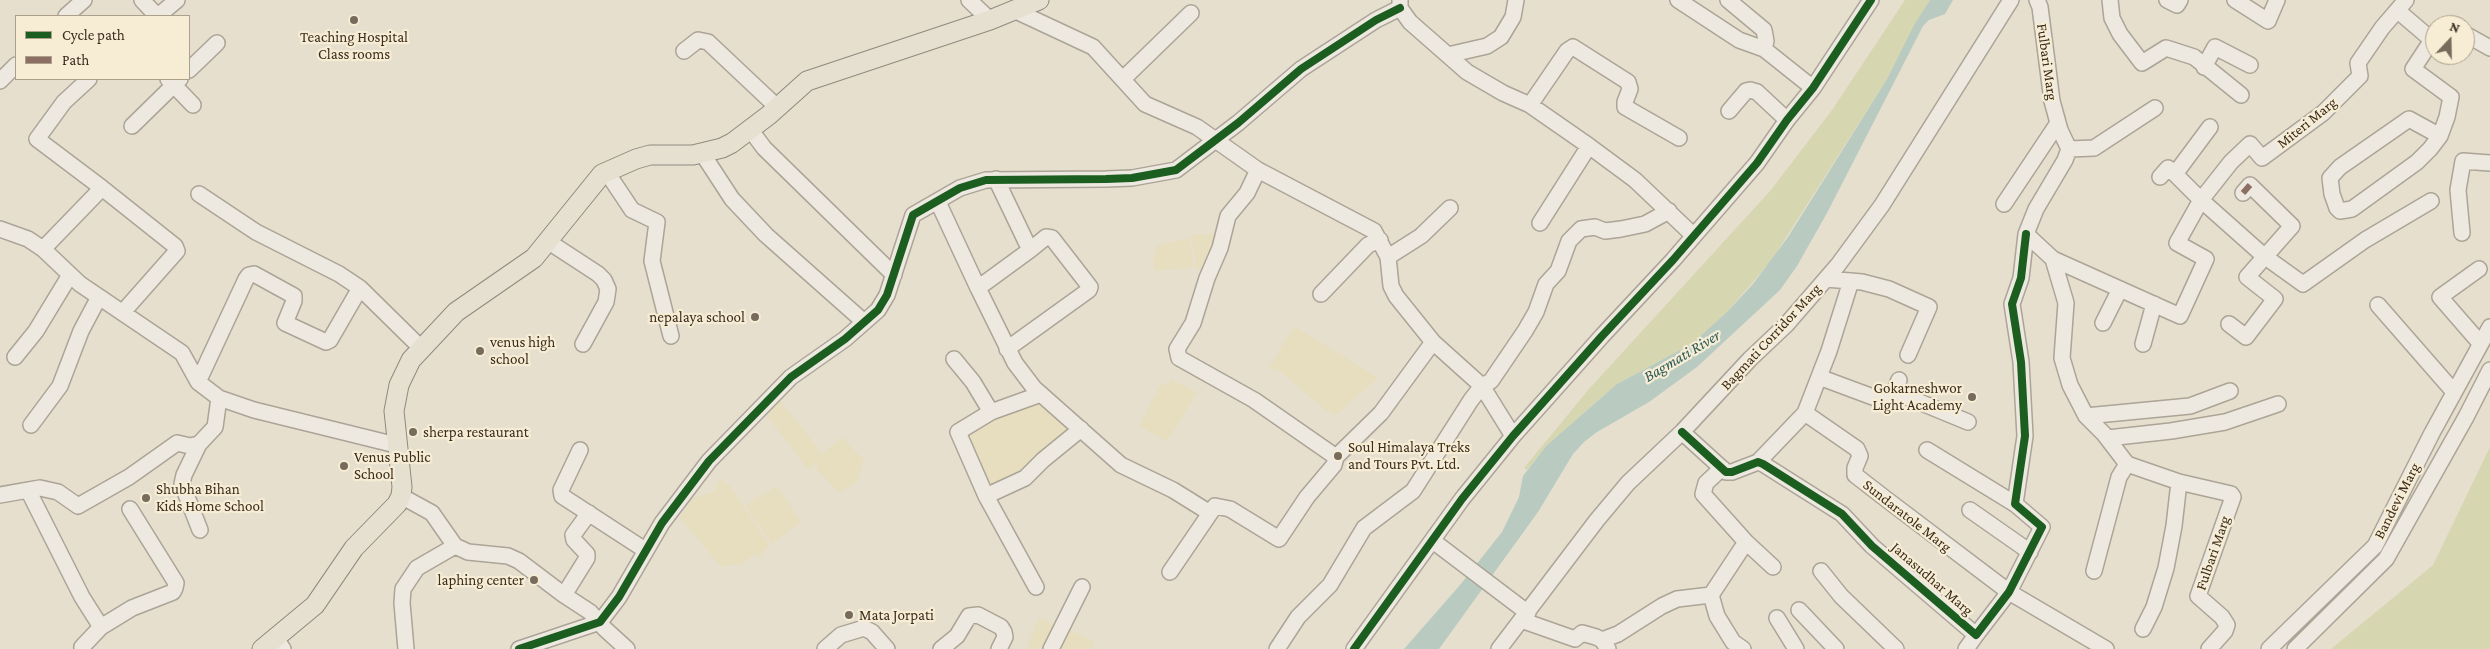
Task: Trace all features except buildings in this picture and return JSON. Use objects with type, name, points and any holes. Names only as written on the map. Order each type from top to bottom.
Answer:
[{"type":"main road","points":[[274,645],[315,605],[354,548],[396,504],[401,496],[402,487],[396,445],[394,411],[396,397],[404,372],[421,348],[456,312],[534,258],[549,242],[595,180],[606,171],[650,155],[702,153],[732,143],[807,81],[823,74],[886,56],[1016,11],[1039,0]]},
{"type":"street","points":[[67,15],[84,0]]},
{"type":"street","points":[[142,0],[157,15]]},
{"type":"street","points":[[159,15],[177,0]]},
{"type":"street","points":[[969,0],[990,20]]},
{"type":"street","points":[[1448,54],[1487,46],[1501,37],[1513,17],[1516,0]]},
{"type":"street","points":[[1678,0],[1739,40],[1764,49],[1813,88]]},
{"type":"street","points":[[1354,649],[1433,542],[1462,499],[1513,436],[1694,236],[1757,163],[1787,120],[1813,88],[1871,0]]},
{"type":"street","name":"Bagmati Corridor Marg","points":[[1500,649],[1597,520],[1628,483],[1682,432],[1750,359],[1786,325],[1826,279],[1882,205],[2011,0]]},
{"type":"street","name":"Fulbari Marg","points":[[2037,0],[2043,29],[2048,80],[2058,124],[2069,149]]},
{"type":"street","points":[[2110,0],[2112,18],[2120,34],[2142,62],[2166,48],[2194,58],[2204,68],[2241,95]]},
{"type":"street","points":[[2167,0],[2177,5],[2180,0]]},
{"type":"street","points":[[2234,0],[2268,22],[2277,0]]},
{"type":"street","points":[[1732,1],[1764,30],[1766,42],[1764,49]]},
{"type":"street","points":[[519,649],[600,622],[622,591],[645,550],[709,461],[792,377],[845,340],[863,321],[878,310],[894,275],[913,215],[960,188],[996,179],[1106,179],[1151,175],[1176,170],[1301,69],[1400,4],[1410,22],[1467,72],[1503,93],[1530,105],[1589,146],[1635,180],[1694,236]]},
{"type":"street","name":"Miteri Marg","points":[[2053,259],[2180,316],[2206,260],[2177,243],[2201,200],[2231,162],[2250,144],[2262,158],[2323,113],[2360,76],[2358,63],[2382,28],[2402,6],[2425,31]]},
{"type":"street","points":[[1016,11],[1093,47],[1145,104],[1196,127],[1258,170],[1374,231],[1388,256],[1391,286],[1396,296],[1432,342],[1482,386],[1513,436]]},
{"type":"street","points":[[1122,79],[1191,13]]},
{"type":"street","points":[[684,52],[698,40],[708,42],[777,107]]},
{"type":"street","points":[[2475,40],[2490,48]]},
{"type":"street","points":[[190,69],[217,43]]},
{"type":"street","points":[[1530,105],[1567,51],[1573,47],[1628,82],[1630,89],[1625,107],[1679,138]]},
{"type":"street","points":[[2204,68],[2214,47],[2250,65]]},
{"type":"street","name":"Miteri Marg","points":[[2425,53],[2413,70],[2451,97],[2440,136],[2417,162],[2352,209],[2340,211],[2337,208],[2332,194],[2330,178],[2340,167],[2409,119],[2440,136]]},
{"type":"street","points":[[0,81],[15,66]]},
{"type":"street","points":[[88,80],[64,102],[37,139],[175,246],[177,251],[123,312]]},
{"type":"street","points":[[132,126],[174,81],[193,105]]},
{"type":"street","points":[[1729,111],[1746,91],[1750,90],[1757,92],[1787,120]]},
{"type":"street","points":[[1927,450],[2014,504],[2025,436],[2021,362],[2012,304],[2021,278],[2026,234],[2036,209],[2066,160],[2069,149],[2094,148],[2155,108]]},
{"type":"street","points":[[2004,204],[2058,124]]},
{"type":"street","points":[[2210,127],[2168,175],[2201,200],[2264,256],[2303,284],[2365,240],[2431,201]]},
{"type":"street","points":[[750,129],[764,148],[894,275]]},
{"type":"street","points":[[1540,224],[1589,146]]},
{"type":"street","points":[[702,153],[732,199],[766,235],[863,321]]},
{"type":"street","points":[[2462,233],[2458,190],[2463,161],[2490,163]]},
{"type":"street","points":[[1258,170],[1247,193],[1228,216],[1220,248],[1207,278],[1193,324],[1177,349],[1179,358],[1254,400],[1336,457]]},
{"type":"street","points":[[606,171],[632,210],[657,222],[652,261],[671,336]]},
{"type":"street","points":[[996,179],[1030,250]]},
{"type":"street","points":[[2229,324],[2246,337],[2275,299],[2247,277],[2292,226],[2250,185],[2244,193]]},
{"type":"street","points":[[43,249],[102,188]]},
{"type":"street","points":[[200,194],[256,232],[339,274],[360,288],[421,348]]},
{"type":"street","points":[[938,202],[1007,349],[1015,363],[1041,394],[1121,465],[1172,490],[1210,514]]},
{"type":"street","points":[[1388,256],[1421,236],[1450,208]]},
{"type":"street","points":[[1277,649],[1298,617],[1330,585],[1364,528],[1413,490],[1482,386],[1491,381],[1536,312],[1546,284],[1558,271],[1568,242],[1581,229],[1595,227],[1605,231],[1622,229],[1645,224],[1669,211]]},
{"type":"street","points":[[0,229],[28,239],[43,249],[70,275],[99,297],[182,353],[198,382],[218,398],[254,410],[396,445]]},
{"type":"street","points":[[2026,234],[2053,259],[2066,303],[2062,358],[2070,385],[2086,416],[2108,438],[2127,464],[2119,477],[2094,572]]},
{"type":"street","points":[[978,288],[1046,237],[1052,238],[1090,287],[1089,290],[1007,349]]},
{"type":"street","points":[[1321,294],[1368,245],[1380,240]]},
{"type":"street","points":[[549,242],[598,274],[604,280],[608,289],[606,302],[583,344]]},
{"type":"street","points":[[2479,269],[2440,297],[2480,343]]},
{"type":"street","points":[[198,382],[249,275],[254,274],[294,296],[294,302],[285,323],[326,342],[330,340],[360,288]]},
{"type":"street","points":[[15,357],[36,331],[70,275]]},
{"type":"street","points":[[1826,279],[1851,281],[1889,289],[1930,308],[1908,355]]},
{"type":"street","points":[[1773,567],[1746,542],[1703,494],[1706,483],[1727,470],[1758,462],[1805,413],[1851,281]]},
{"type":"street","points":[[2103,323],[2120,289]]},
{"type":"street","points":[[32,425],[60,386],[81,331],[99,297]]},
{"type":"street","points":[[2143,344],[2154,304]]},
{"type":"street","points":[[2378,304],[2454,392]]},
{"type":"street","name":"Bandevi Marg","points":[[2269,649],[2375,546],[2454,392],[2490,327]]},
{"type":"street","points":[[1170,572],[1215,506],[1230,509],[1279,539],[1307,498],[1334,465],[1336,457],[1382,413],[1432,342]]},
{"type":"street","points":[[954,359],[973,382],[991,412]]},
{"type":"street","points":[[2295,649],[2386,559],[2466,417],[2490,370]]},
{"type":"street","points":[[1819,377],[1889,403],[1897,386],[1968,422]]},
{"type":"street","points":[[2086,416],[2190,406],[2230,391]]},
{"type":"street","points":[[1036,587],[986,496],[958,432],[991,412],[1041,394]]},
{"type":"street","points":[[200,530],[182,484],[186,468],[199,444],[215,427],[218,398]]},
{"type":"street","points":[[2108,438],[2172,431],[2226,422],[2278,404]]},
{"type":"street","name":"Sundaratole Marg","points":[[1805,413],[1857,449],[1860,456],[1855,468],[1855,475],[2009,592]]},
{"type":"street","points":[[986,496],[1025,478],[1043,460],[1081,429]]},
{"type":"street","points":[[1682,432],[1727,470]]},
{"type":"street","points":[[0,495],[40,488],[58,492],[78,506],[129,477],[177,443],[190,446],[199,444]]},
{"type":"street","points":[[580,450],[561,490],[562,496],[645,550]]},
{"type":"street","name":"Janasudhar Marg","points":[[1758,462],[1842,514],[1872,546],[1976,635]]},
{"type":"street","name":"Fulbari Marg","points":[[2127,464],[2179,482],[2229,493],[2233,497],[2198,596],[2222,617],[2227,626],[2225,631],[2209,649]]},
{"type":"street","points":[[2143,629],[2154,607],[2166,568],[2174,526],[2179,482]]},
{"type":"street","points":[[28,490],[82,597],[101,627]]},
{"type":"street","points":[[401,496],[432,512],[455,546],[468,552],[508,556],[519,561],[564,596],[590,612],[627,649]]},
{"type":"street","name":"Janasudhar Marg","points":[[1966,649],[2009,592],[2042,527],[2014,504]]},
{"type":"street","points":[[83,649],[82,647],[101,627],[132,608],[173,592],[175,588],[176,583],[130,509]]},
{"type":"street","points":[[1970,510],[2030,552]]},
{"type":"street","points":[[564,596],[587,558],[587,554],[574,540],[573,534],[589,512]]},
{"type":"street","points":[[1433,542],[1504,595],[1525,616],[1575,639],[1583,633],[1605,645],[1618,634],[1662,606],[1677,599],[1711,595]]},
{"type":"street","points":[[1743,649],[1733,642],[1717,616],[1711,595],[1746,542]]},
{"type":"street","points":[[406,649],[402,603],[403,589],[417,568],[455,546]]},
{"type":"street","points":[[1821,572],[1841,596],[1896,649]]},
{"type":"street","points":[[1051,649],[1082,588]]},
{"type":"street","points":[[2009,592],[2106,649]]},
{"type":"street","points":[[1799,610],[1836,649]]},
{"type":"street","points":[[941,649],[957,636],[969,616],[978,615],[1001,627],[1005,637],[1000,649]]},
{"type":"street","points":[[1777,618],[1796,649]]},
{"type":"street","points":[[825,649],[841,635],[864,628],[872,632],[887,649]]},
{"type":"shaded area","points":[[1219,233],[1206,270],[1197,269],[1191,235]]},
{"type":"shaded area","points":[[1189,238],[1194,267],[1155,271],[1153,257],[1158,245]]},
{"type":"shaded area","points":[[1294,326],[1378,378],[1336,415],[1324,409],[1281,372],[1269,368]]},
{"type":"shaded area","points":[[1171,379],[1197,393],[1167,441],[1139,426],[1161,384],[1168,385]]},
{"type":"shaded area","points":[[776,395],[822,453],[819,458],[826,450],[844,437],[847,443],[864,460],[858,481],[840,493],[817,470],[817,461],[809,471],[764,412]]},
{"type":"shaded area","points":[[1040,399],[1074,430],[1024,478],[989,493],[961,433],[993,420],[1009,453],[994,420]]},
{"type":"shaded area","points":[[720,479],[730,486],[770,545],[758,558],[755,554],[741,564],[721,567],[680,518],[692,498],[714,492]]},
{"type":"shaded area","points":[[777,486],[801,522],[772,544],[745,505]]},
{"type":"shaded area","points":[[1039,618],[1095,641],[1091,649],[1026,649]]},
{"type":"green space","points":[[1905,0],[1930,0],[1914,26],[1887,79],[1771,261],[1727,312],[1705,333],[1693,343],[1617,384],[1546,446],[1527,470],[1524,468],[1589,389],[1771,190],[1832,110]]},
{"type":"green space","points":[[2490,447],[2490,649],[2331,649],[2433,565]]},
{"type":"water","name":"Bagmati River","points":[[1930,0],[1953,0],[1945,14],[1929,20],[1923,26],[1827,213],[1797,266],[1780,290],[1697,367],[1649,402],[1597,432],[1584,442],[1573,454],[1538,512],[1439,649],[1404,649],[1460,585],[1502,532],[1519,497],[1523,476],[1546,446],[1617,384],[1693,343],[1727,312],[1753,284],[1788,237],[1887,79],[1914,25]]},
{"type":"marked path","points":[[2243,193],[2250,185]]},
{"type":"cycle path","points":[[1354,649],[1462,499],[1513,436],[1673,260],[1757,163],[1787,120],[1813,88],[1871,0]]},
{"type":"cycle path","points":[[519,649],[600,622],[619,597],[662,523],[709,461],[791,377],[845,339],[878,310],[887,295],[913,215],[960,188],[986,180],[1132,178],[1176,170],[1238,123],[1301,69],[1376,20],[1400,8]]},
{"type":"cycle path","points":[[1682,432],[1726,472],[1732,472],[1758,462],[1842,514],[1872,546],[1976,635],[2009,592],[2042,527],[2015,504],[2025,436],[2021,362],[2012,304],[2021,278],[2026,234]]},
{"type":"place","name":"Teaching Hospital Class rooms","points":[[354,20]]},
{"type":"place","name":"nepalaya school","points":[[755,317]]},
{"type":"place","name":"venus high school","points":[[480,351]]},
{"type":"place","name":"Gokarneshwor Light Academy","points":[[1972,397]]},
{"type":"place","name":"sherpa restaurant","points":[[413,432]]},
{"type":"place","name":"Soul Himalaya Treks and Tours Pvt. Ltd.","points":[[1338,456]]},
{"type":"place","name":"Venus Public School","points":[[344,466]]},
{"type":"place","name":"Shubha Bihan Kids Home School","points":[[146,498]]},
{"type":"place","name":"laphing center","points":[[534,580]]},
{"type":"place","name":"Mata Jorpati","points":[[849,615]]}]
